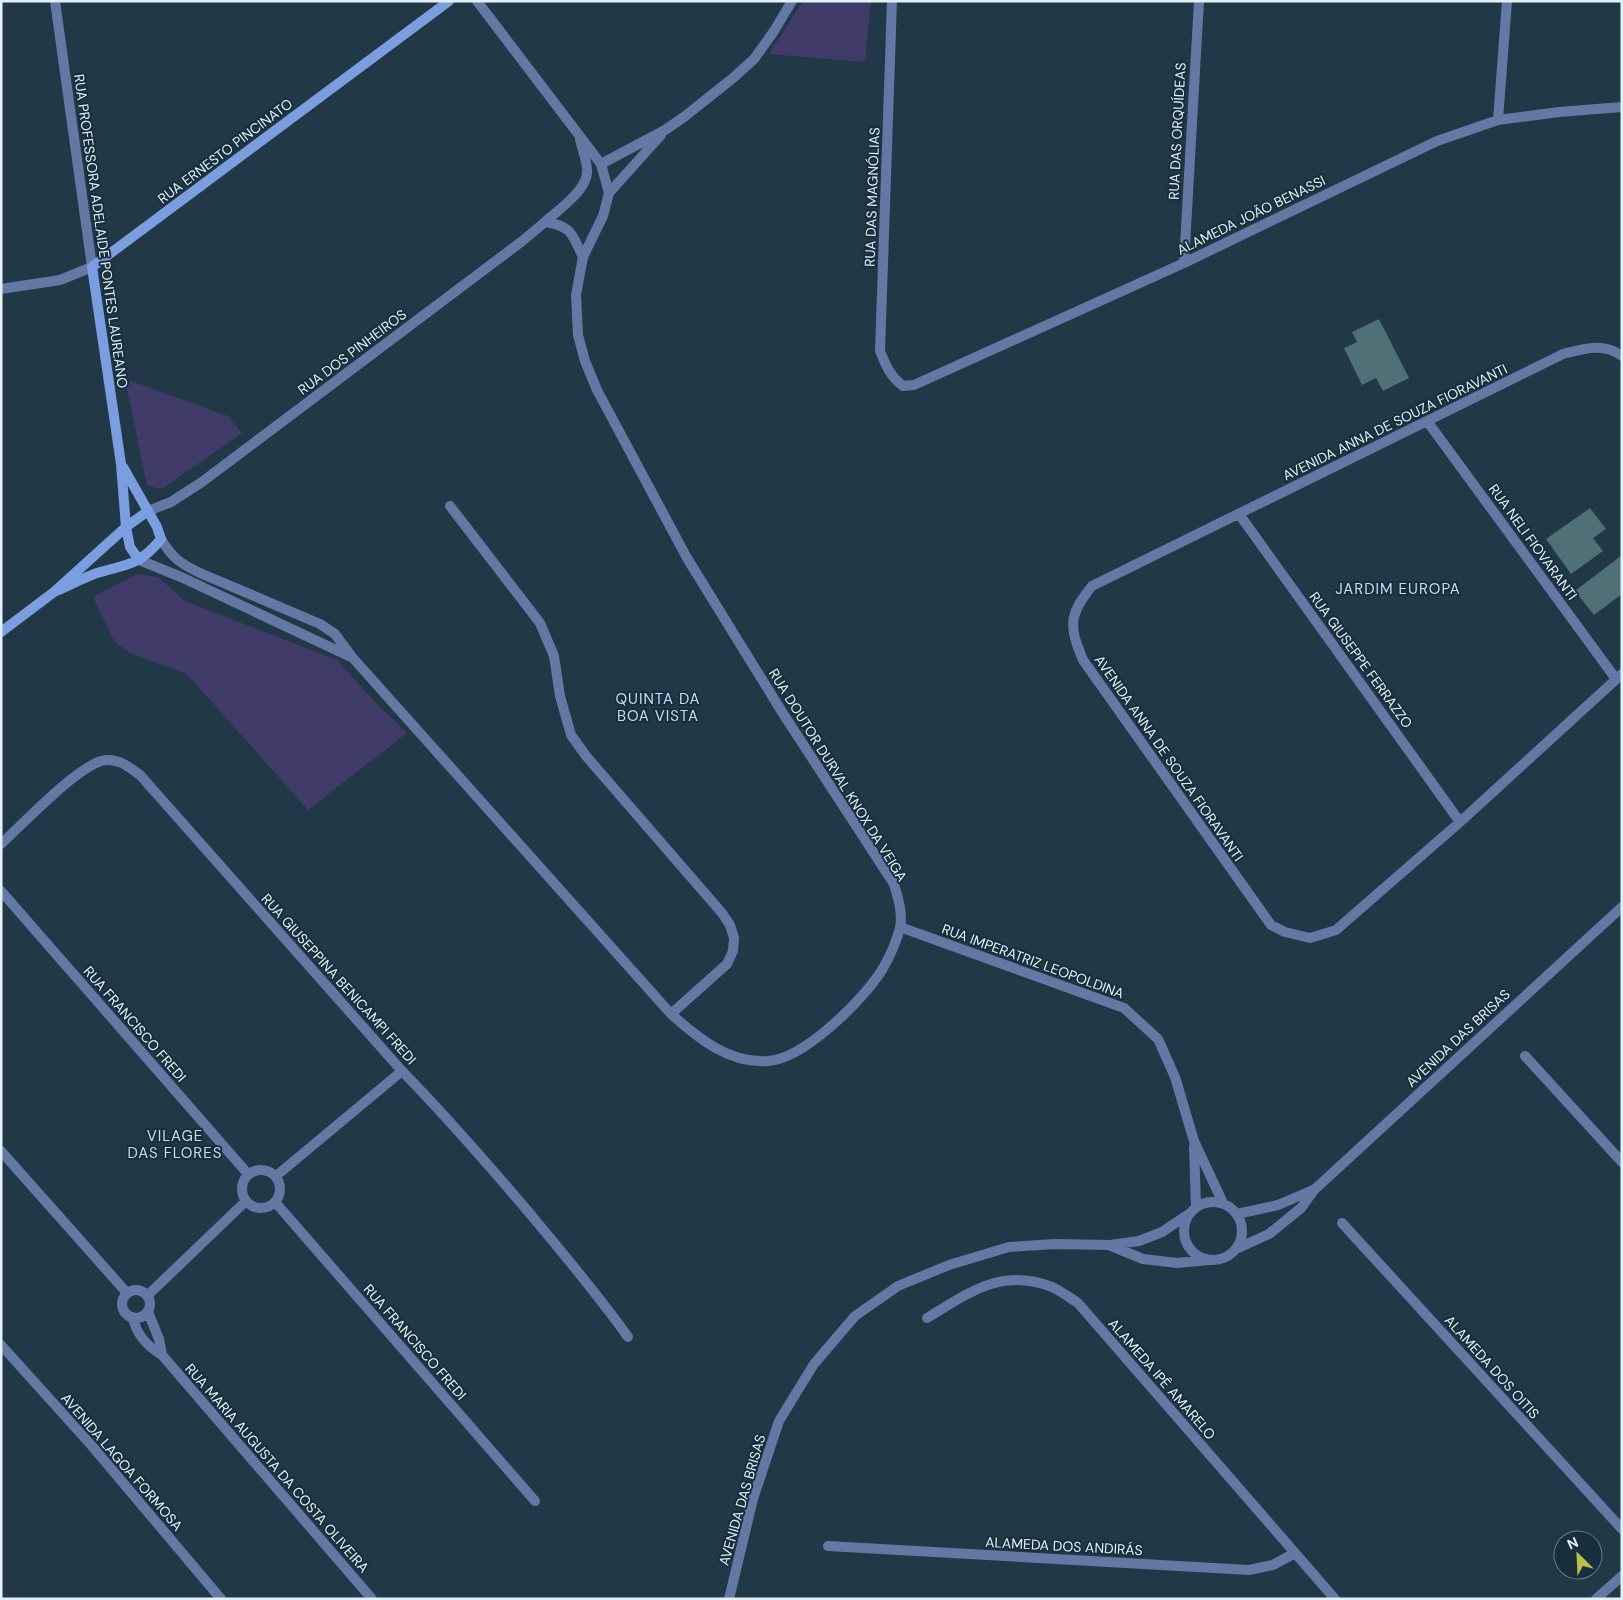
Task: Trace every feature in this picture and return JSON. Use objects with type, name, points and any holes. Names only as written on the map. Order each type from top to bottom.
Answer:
[{"type":"street","name":"RUA PROFESSORA ADELAIDE PONTES LAUREANO","points":[[55,1],[121,464],[126,527]]},
{"type":"street","name":"RUA ERNESTO PINCINATO","points":[[1,289],[60,280],[92,267],[449,1]]},
{"type":"street","points":[[477,1],[601,164],[609,193]]},
{"type":"street","points":[[601,164],[684,118],[754,59],[792,1]]},
{"type":"street","name":"RUA DAS MAGNÓLIAS","points":[[892,1],[880,351],[887,369],[894,379],[903,386]]},
{"type":"street","name":"RUA DAS ORQUÍDEAS","points":[[1184,262],[1199,1]]},
{"type":"street","points":[[1498,120],[1507,1]]},
{"type":"street","name":"ALAMEDA JOÃO BENASSI","points":[[903,386],[914,385],[1184,262],[1437,141],[1498,120],[1559,112],[1622,107]]},
{"type":"street","points":[[583,257],[603,216],[609,193],[665,130]]},
{"type":"street","name":"RUA DOS PINHEIROS","points":[[148,510],[170,502],[202,482],[513,248],[575,196],[586,179],[588,172],[578,133]]},
{"type":"street","points":[[545,222],[560,224],[571,232],[583,257]]},
{"type":"street","name":"RUA DOUTOR DURVAL KNOX DA VEIGA","points":[[161,539],[168,552],[181,564],[200,574],[320,624],[335,634],[352,657],[671,1014],[698,1038],[722,1052],[747,1060],[769,1061],[786,1056],[809,1045],[860,999],[882,970],[900,927],[901,912],[894,884],[782,712],[687,558],[597,390],[585,361],[578,335],[576,295],[583,257]]},
{"type":"street","name":"AVENIDA ANNA DE SOUZA FIORAVANTI","points":[[1619,676],[1460,822],[1336,930],[1310,938],[1285,932],[1271,925],[1083,660],[1073,636],[1073,620],[1078,604],[1092,586],[1563,354],[1586,348],[1602,347],[1622,356]]},
{"type":"street","name":"RUA NELI FIOVARANTI","points":[[1427,422],[1619,676]]},
{"type":"street","name":"RUA PROFESSORA ADELAIDE PONTES LAUREANO","points":[[121,464],[148,510]]},
{"type":"street","points":[[450,506],[540,623],[554,656],[562,703],[571,736],[586,756],[722,913],[730,925],[734,938],[733,951],[727,964],[671,1014]]},
{"type":"street","points":[[1,632],[54,592],[126,527],[148,510],[161,539],[139,560],[130,565],[96,574],[54,592]]},
{"type":"street","name":"RUA GIUSEPPE FERRAZZO","points":[[1239,514],[1460,822]]},
{"type":"street","points":[[126,527],[130,547],[139,560]]},
{"type":"street","name":"RUA DOUTOR DURVAL KNOX DA VEIGA","points":[[139,560],[181,577],[352,657]]},
{"type":"street","name":"RUA GIUSEPPINA BENICAMPI FREDI","points":[[1,844],[90,765],[106,760],[121,762],[140,776],[514,1195],[600,1298],[628,1337]]},
{"type":"street","name":"RUA FRANCISCO FREDI","points":[[1,891],[248,1174]]},
{"type":"street","name":"AVENIDA DAS BRISAS","points":[[1236,1249],[1269,1234],[1301,1208],[1314,1190],[1622,907]]},
{"type":"street","name":"RUA IMPERATRIZ LEOPOLDINA","points":[[900,927],[1124,1008],[1158,1039],[1175,1077],[1194,1141],[1223,1203]]},
{"type":"street","points":[[1524,1056],[1622,1162]]},
{"type":"street","points":[[276,1176],[402,1071]]},
{"type":"street","name":"RUA IMPERATRIZ LEOPOLDINA","points":[[1193,1211],[1194,1141]]},
{"type":"street","points":[[1,1151],[128,1292],[140,1290],[148,1295],[246,1201]]},
{"type":"street","points":[[261,1169],[272,1172],[276,1176],[280,1192],[275,1202],[266,1208],[260,1208],[254,1207],[246,1201],[241,1191],[241,1185],[248,1174],[261,1169]]},
{"type":"street","name":"AVENIDA DAS BRISAS","points":[[1237,1214],[1278,1205],[1314,1190]]},
{"type":"street","name":"RUA FRANCISCO FREDI","points":[[275,1202],[535,1501]]},
{"type":"street","points":[[1205,1203],[1223,1203],[1237,1214],[1241,1222],[1241,1241],[1230,1255],[1221,1259],[1202,1258],[1193,1252],[1187,1244],[1184,1229],[1193,1211],[1205,1203]]},
{"type":"street","name":"AVENIDA DAS BRISAS","points":[[729,1599],[753,1499],[779,1421],[814,1364],[855,1316],[898,1286],[949,1265],[1009,1247],[1055,1244],[1110,1246],[1139,1240],[1162,1232],[1193,1211]]},
{"type":"street","name":"ALAMEDA DOS OITIS","points":[[1342,1223],[1622,1529]]},
{"type":"street","name":"AVENIDA DAS BRISAS","points":[[1110,1246],[1143,1259],[1176,1263],[1212,1260]]},
{"type":"street","name":"ALAMEDA IPÊ AMARELO","points":[[927,1318],[969,1293],[994,1282],[1024,1280],[1038,1283],[1053,1287],[1078,1303],[1336,1599]]},
{"type":"street","name":"RUA MARIA AUGUSTA DA COSTA OLIVEIRA","points":[[128,1292],[122,1300],[123,1309],[125,1313],[132,1317],[136,1330],[142,1338],[151,1348],[162,1355],[372,1599]]},
{"type":"street","name":"RUA MARIA AUGUSTA DA COSTA OLIVEIRA","points":[[148,1295],[151,1303],[148,1312],[159,1340],[162,1355]]},
{"type":"street","points":[[132,1317],[141,1317],[148,1312]]},
{"type":"street","name":"AVENIDA LAGOA FORMOSA","points":[[1,1345],[92,1446],[221,1599]]},
{"type":"street","name":"ALAMEDA DOS ANDIRÁS","points":[[828,1546],[1250,1570],[1274,1565],[1295,1554]]},
{"type":"street","points":[[1596,1599],[1622,1576]]},
{"type":"shaded area","points":[[803,1],[871,1],[865,62],[769,54]]},
{"type":"shaded area","points":[[125,379],[228,416],[242,433],[162,489],[147,486]]},
{"type":"shaded area","points":[[137,574],[158,577],[185,601],[337,660],[374,701],[407,733],[308,810],[187,674],[130,653],[114,641],[93,597]]},
{"type":"building","points":[[1379,319],[1409,378],[1383,391],[1376,378],[1362,385],[1344,348],[1357,342],[1352,332]]},
{"type":"building","points":[[1590,508],[1606,529],[1593,538],[1603,551],[1571,574],[1546,539]]},
{"type":"building","points":[[1622,555],[1622,594],[1594,615],[1575,591]]},
{"type":"district","name":"JARDIM EUROPA","points":[[1398,589]]},
{"type":"district","name":"QUINTA DA BOA VISTA","points":[[658,708]]},
{"type":"district","name":"VILAGE DAS FLORES","points":[[175,1144]]}]
